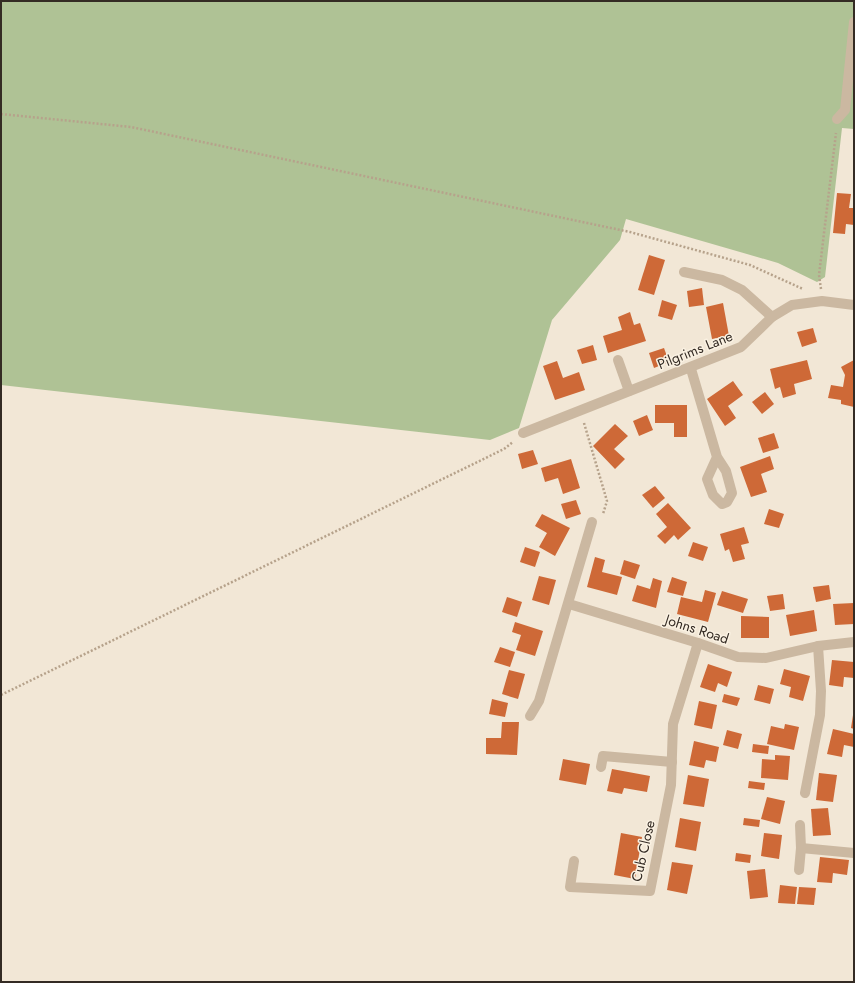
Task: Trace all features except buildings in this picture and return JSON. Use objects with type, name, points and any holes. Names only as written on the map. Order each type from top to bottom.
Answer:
[{"type":"street","points":[[837,119],[844,110],[854,22]]},
{"type":"street","points":[[684,272],[722,280],[742,290],[772,317]]},
{"type":"street","name":"Pilgrims Lane","points":[[523,434],[629,391],[691,369],[741,347],[772,317],[792,305],[822,301],[854,305]]},
{"type":"street","points":[[618,360],[629,391]]},
{"type":"street","points":[[691,369],[717,457]]},
{"type":"street","points":[[530,716],[539,702],[592,522]]},
{"type":"street","name":"Johns Road","points":[[569,604],[698,643],[738,657],[766,658],[818,646],[854,642]]},
{"type":"street","name":"Cub Close","points":[[574,861],[570,887],[650,891],[661,840],[670,785],[673,724],[698,643]]},
{"type":"street","points":[[805,793],[820,715],[821,691],[818,646]]},
{"type":"street","points":[[601,767],[603,756],[640,761],[672,762]]},
{"type":"street","points":[[799,870],[801,848],[800,825]]},
{"type":"street","points":[[801,848],[854,853]]},
{"type":"path","points":[[1,114],[132,127],[630,232],[750,265],[809,292],[822,301]]},
{"type":"path","points":[[822,301],[819,275],[837,119]]},
{"type":"path","points":[[580,411],[607,501],[602,516]]},
{"type":"path","points":[[1,695],[504,450],[523,434]]},
{"type":"green space","points":[[1,1],[854,1],[854,129],[842,128],[825,277],[817,282],[778,263],[626,219],[620,240],[552,320],[519,428],[490,440],[1,385]]}]
